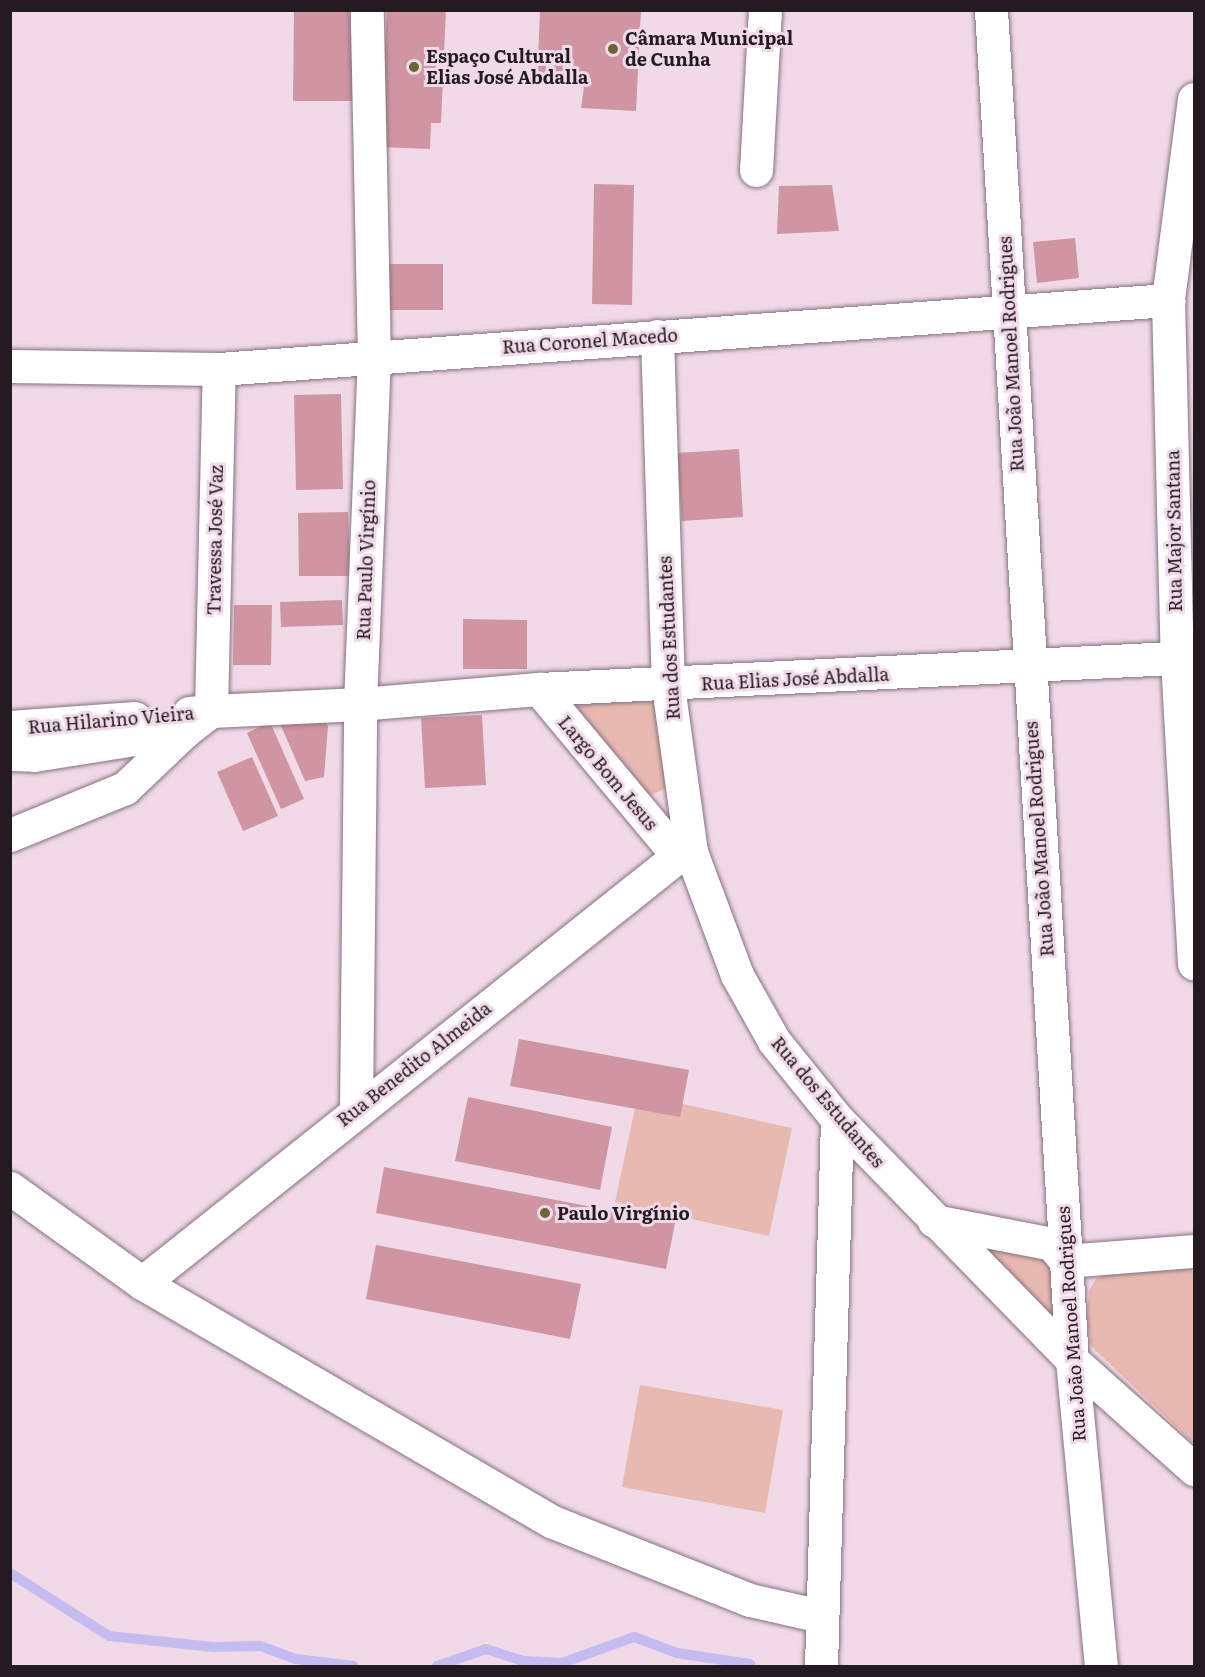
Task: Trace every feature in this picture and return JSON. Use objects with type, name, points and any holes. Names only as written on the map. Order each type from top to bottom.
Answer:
[{"type":"street","name":"Rua Paulo Virgínio","points":[[356,1110],[360,704],[374,358],[368,10]]},
{"type":"street","points":[[756,170],[765,10]]},
{"type":"street","name":"Rua João Manoel Rodrigues","points":[[991,10],[1072,1360],[1101,1666]]},
{"type":"street","name":"Rua Major Santana","points":[[1194,99],[1168,300],[1186,658],[1194,964]]},
{"type":"street","name":"Rua Coronel Macedo","points":[[10,366],[219,369],[1168,300]]},
{"type":"street","name":"Rua dos Estudantes","points":[[657,336],[668,686],[684,854],[737,975],[774,1041],[837,1119],[1072,1360],[1194,1469]]},
{"type":"street","name":"Travessa José Vaz","points":[[211,711],[219,369]]},
{"type":"street","name":"Rua Elias José Abdalla","points":[[360,704],[539,689],[668,686],[1186,658]]},
{"type":"street","name":"Largo Bom Jesus","points":[[539,689],[684,854]]},
{"type":"street","name":"Rua Hilarino Vieira","points":[[10,727],[211,711],[360,704]]},
{"type":"street","name":"Rua Hilarino Vieira","points":[[10,754],[34,754],[185,731],[211,711]]},
{"type":"street","points":[[10,835],[126,788],[185,731]]},
{"type":"street","name":"Rua Benedito Almeida","points":[[142,1283],[356,1110],[684,854]]},
{"type":"street","points":[[821,1666],[837,1119]]},
{"type":"street","points":[[10,1188],[142,1283],[552,1522],[750,1600],[821,1616]]},
{"type":"street","points":[[934,1221],[1052,1245],[1066,1261],[1194,1251]]},
{"type":"shaded area","points":[[649,701],[660,708],[666,788],[649,796],[572,715],[579,704]]},
{"type":"shaded area","points":[[638,1094],[792,1128],[769,1236],[615,1202]]},
{"type":"shaded area","points":[[989,1248],[1050,1261],[1059,1323],[985,1259]]},
{"type":"shaded area","points":[[1191,1269],[1194,1274],[1194,1444],[1091,1346],[1087,1320],[1089,1291],[1096,1279],[1111,1271]]},
{"type":"shaded area","points":[[640,1385],[783,1410],[765,1513],[622,1487]]},
{"type":"building","points":[[294,10],[355,10],[354,101],[293,101]]},
{"type":"building","name":"Espaço Cultural Elias José Abdalla","points":[[387,10],[446,10],[441,123],[431,123],[430,149],[380,147]]},
{"type":"building","name":"Câmara Municipal de Cunha","points":[[540,10],[641,10],[636,111],[581,108],[584,87],[537,85]]},
{"type":"building","points":[[594,184],[634,185],[632,305],[592,304]]},
{"type":"building","points":[[832,185],[839,231],[777,234],[779,186]]},
{"type":"building","points":[[1075,238],[1079,278],[1037,283],[1033,242]]},
{"type":"building","points":[[380,264],[443,264],[443,310],[380,310]]},
{"type":"building","points":[[341,394],[343,489],[296,490],[294,395]]},
{"type":"building","points":[[739,449],[743,517],[682,521],[677,453]]},
{"type":"building","points":[[348,512],[350,576],[299,576],[298,513]]},
{"type":"building","points":[[342,600],[343,625],[281,627],[280,602]]},
{"type":"building","points":[[234,605],[272,605],[271,665],[233,665]]},
{"type":"building","points":[[463,619],[527,620],[527,669],[463,669]]},
{"type":"building","points":[[482,715],[486,785],[425,788],[421,718]]},
{"type":"building","points":[[322,718],[328,726],[324,777],[305,781],[279,721]]},
{"type":"building","points":[[270,722],[304,799],[281,809],[247,733]]},
{"type":"building","points":[[252,757],[278,816],[243,831],[217,772]]},
{"type":"building","points":[[519,1039],[689,1070],[680,1117],[510,1086]]},
{"type":"building","points":[[468,1097],[612,1127],[600,1190],[455,1161]]},
{"type":"building","points":[[384,1167],[675,1223],[666,1269],[376,1213]]},
{"type":"building","points":[[376,1245],[581,1284],[570,1339],[366,1299]]},
{"type":"waterway","points":[[10,1573],[109,1636],[213,1647],[260,1646],[296,1659],[354,1666]]},
{"type":"waterway","points":[[437,1666],[486,1649],[524,1661],[562,1663],[634,1637],[677,1653],[750,1664]]},
{"type":"place","name":"Câmara Municipal de Cunha","points":[[613,49]]},
{"type":"place","name":"Espaço Cultural Elias José Abdalla","points":[[414,67]]},
{"type":"place","name":"Paulo Virgínio","points":[[545,1213]]}]
